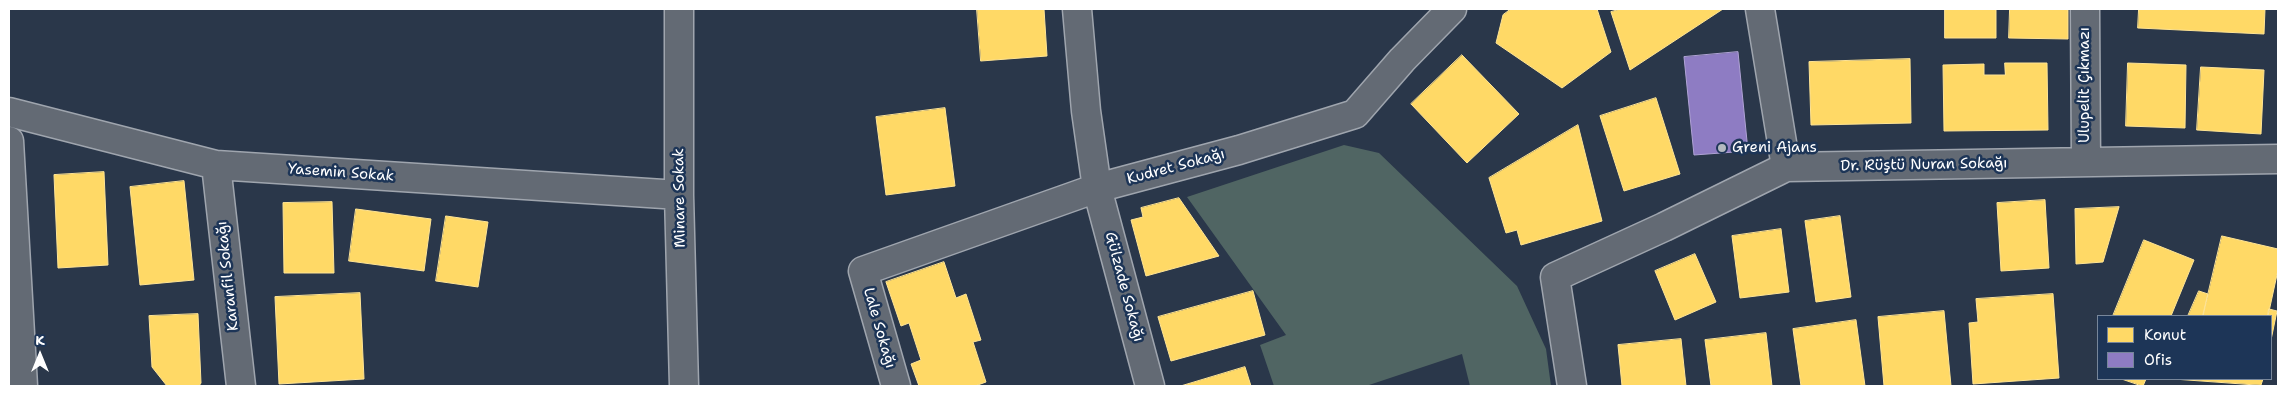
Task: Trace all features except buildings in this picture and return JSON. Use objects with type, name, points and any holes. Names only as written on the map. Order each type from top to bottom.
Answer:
[{"type":"street","name":"Minare Sokak","points":[[679,9],[679,195],[684,386]]},
{"type":"street","name":"Gülzade Sokağı","points":[[1077,9],[1086,111],[1098,188],[1150,386]]},
{"type":"street","name":"Kudret Sokağı","points":[[863,271],[1098,188],[1239,150],[1355,114],[1402,60],[1452,9]]},
{"type":"street","points":[[1760,9],[1786,167]]},
{"type":"street","name":"Ulupelit Çıkmazı","points":[[2085,9],[2086,162]]},
{"type":"street","name":"Yasemin Sokak","points":[[9,112],[216,165],[679,195]]},
{"type":"street","points":[[9,141],[23,386]]},
{"type":"street","name":"Dr. Rüştü Nuran Sokağı","points":[[1572,386],[1555,277],[1664,227],[1786,167],[2278,159]]},
{"type":"street","name":"Karanfil Sokağı","points":[[216,165],[241,386]]},
{"type":"street","name":"Lale Sokağı","points":[[863,271],[896,386]]},
{"type":"green space","points":[[1344,145],[1379,153],[1517,286],[1546,349],[1551,386],[1470,386],[1462,354],[1366,386],[1274,386],[1260,345],[1286,335],[1187,197]]},
{"type":"place","name":"Greni̇ Ajans","points":[[1722,148]]}]
